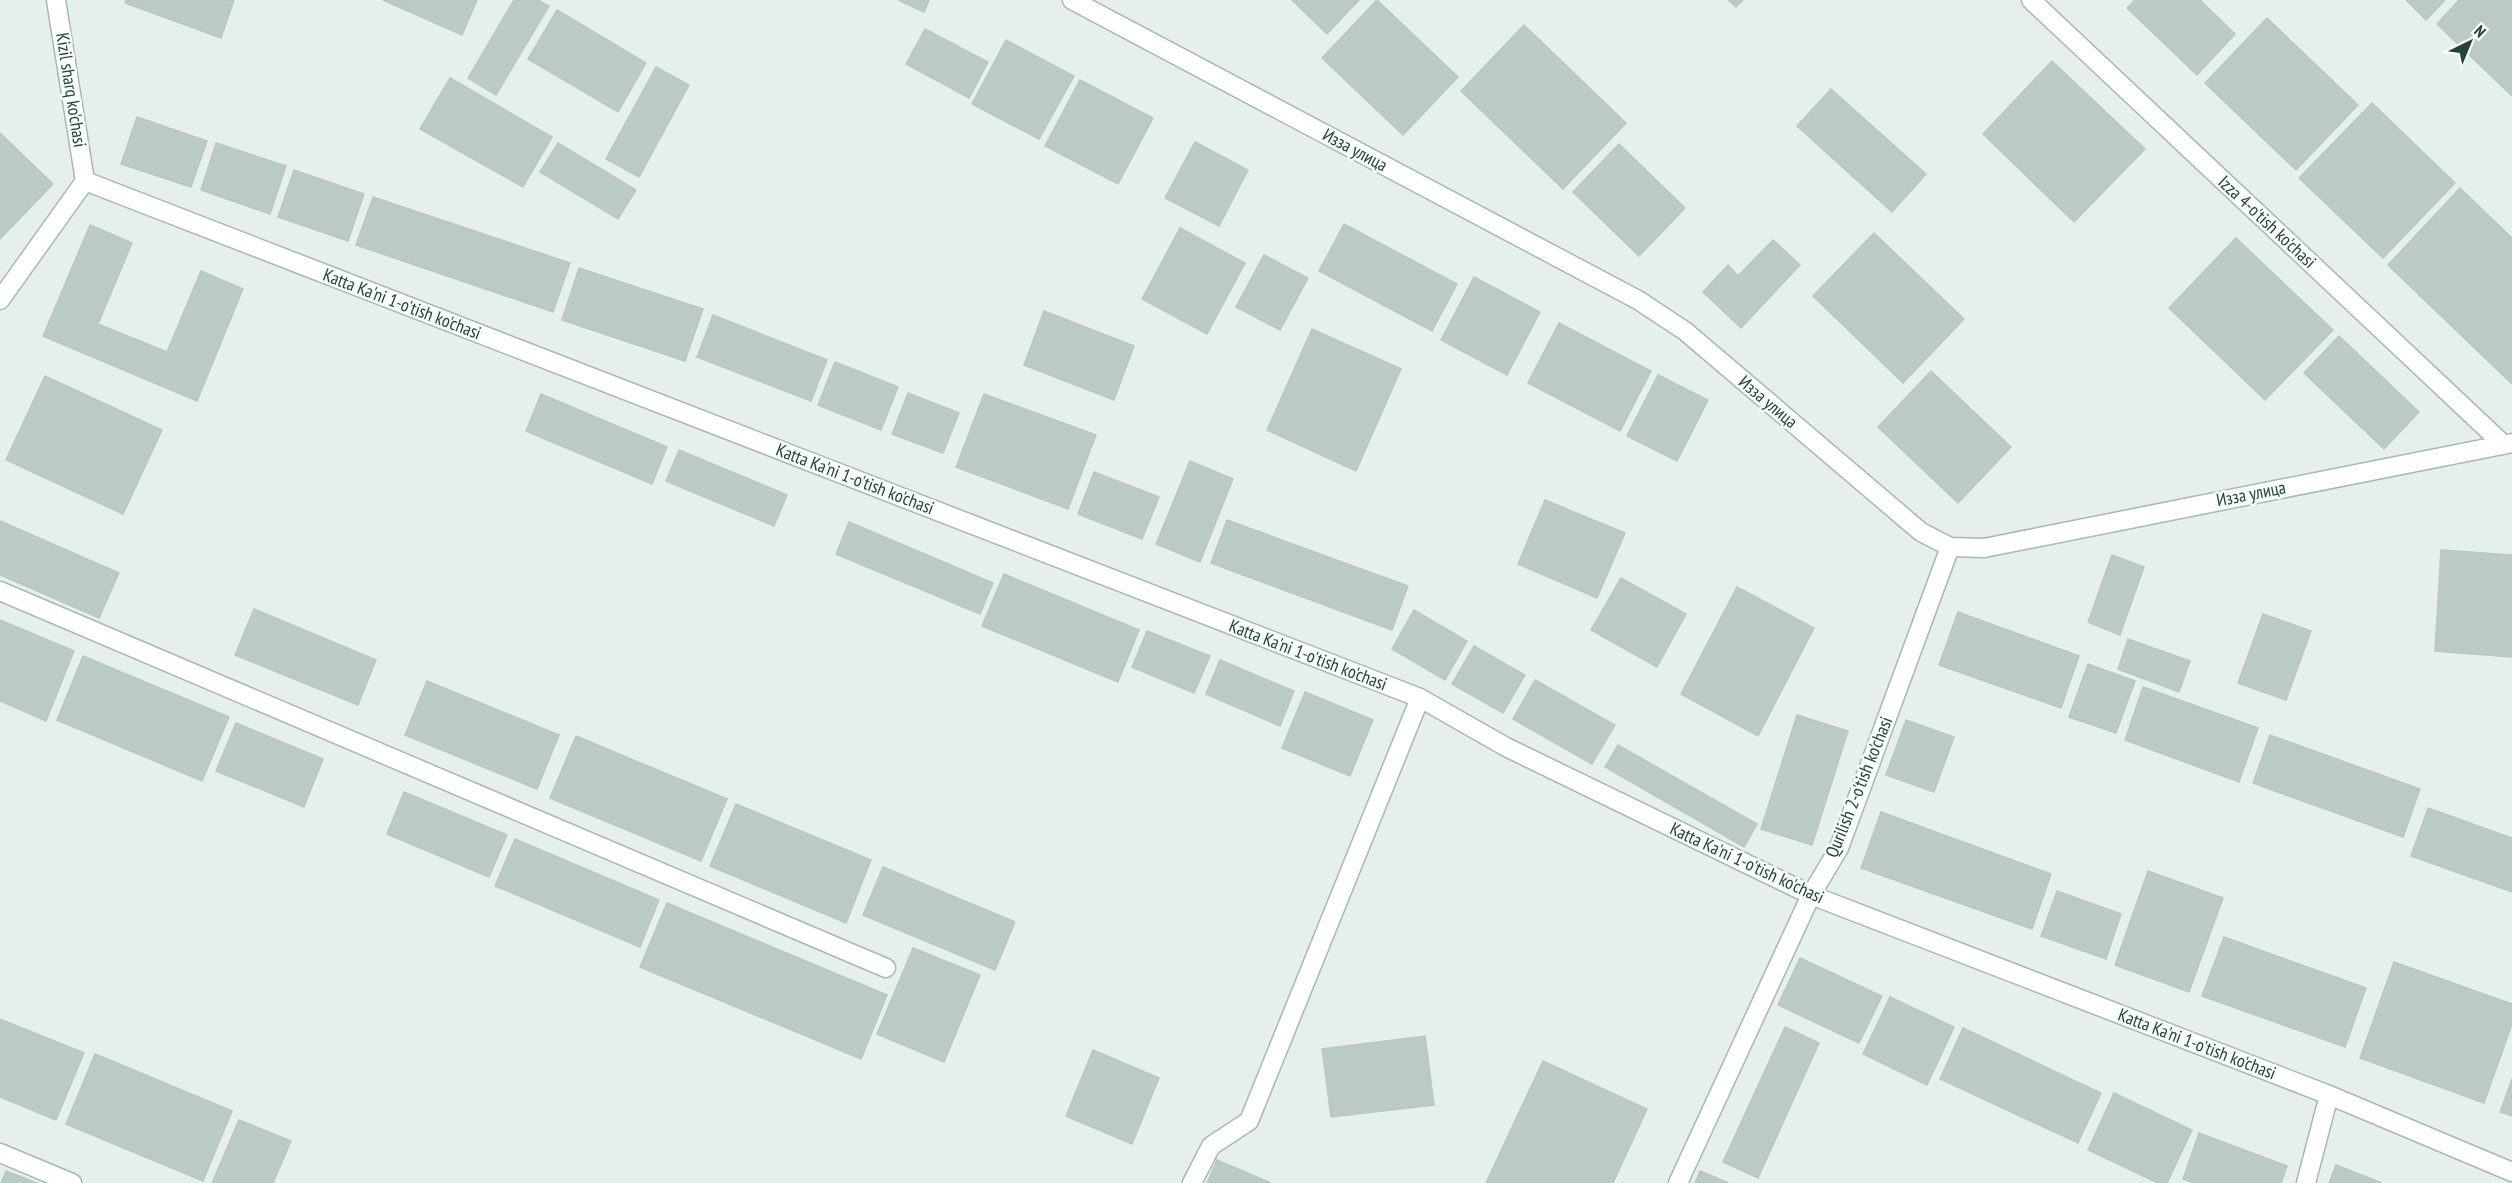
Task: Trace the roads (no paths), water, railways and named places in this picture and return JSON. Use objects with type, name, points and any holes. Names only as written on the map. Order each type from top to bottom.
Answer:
[{"type":"street","name":"Kizil sharq ko'chasi","points":[[56,0],[85,181]]},
{"type":"street","name":"Изза улица","points":[[1072,0],[1102,7],[1638,300],[1685,331],[1921,532],[1950,547],[1984,548],[2507,443]]},
{"type":"street","name":"Izza 4-o'tish ko'chasi","points":[[2031,0],[2507,443]]},
{"type":"street","points":[[0,300],[85,181]]},
{"type":"street","name":"Katta Ka'ni 1-o'tish ko'chasi","points":[[85,181],[1420,698],[1506,747],[1810,895],[2329,1095],[2512,1172]]},
{"type":"street","name":"Qurilish 2-o'tish ko'chasi","points":[[1678,1183],[1810,895],[1839,848],[1950,547]]},
{"type":"street","points":[[0,591],[886,968]]},
{"type":"street","points":[[1192,1183],[1211,1146],[1249,1121],[1420,698]]},
{"type":"street","points":[[2307,1183],[2329,1095]]},
{"type":"street","points":[[0,1153],[72,1183]]}]
